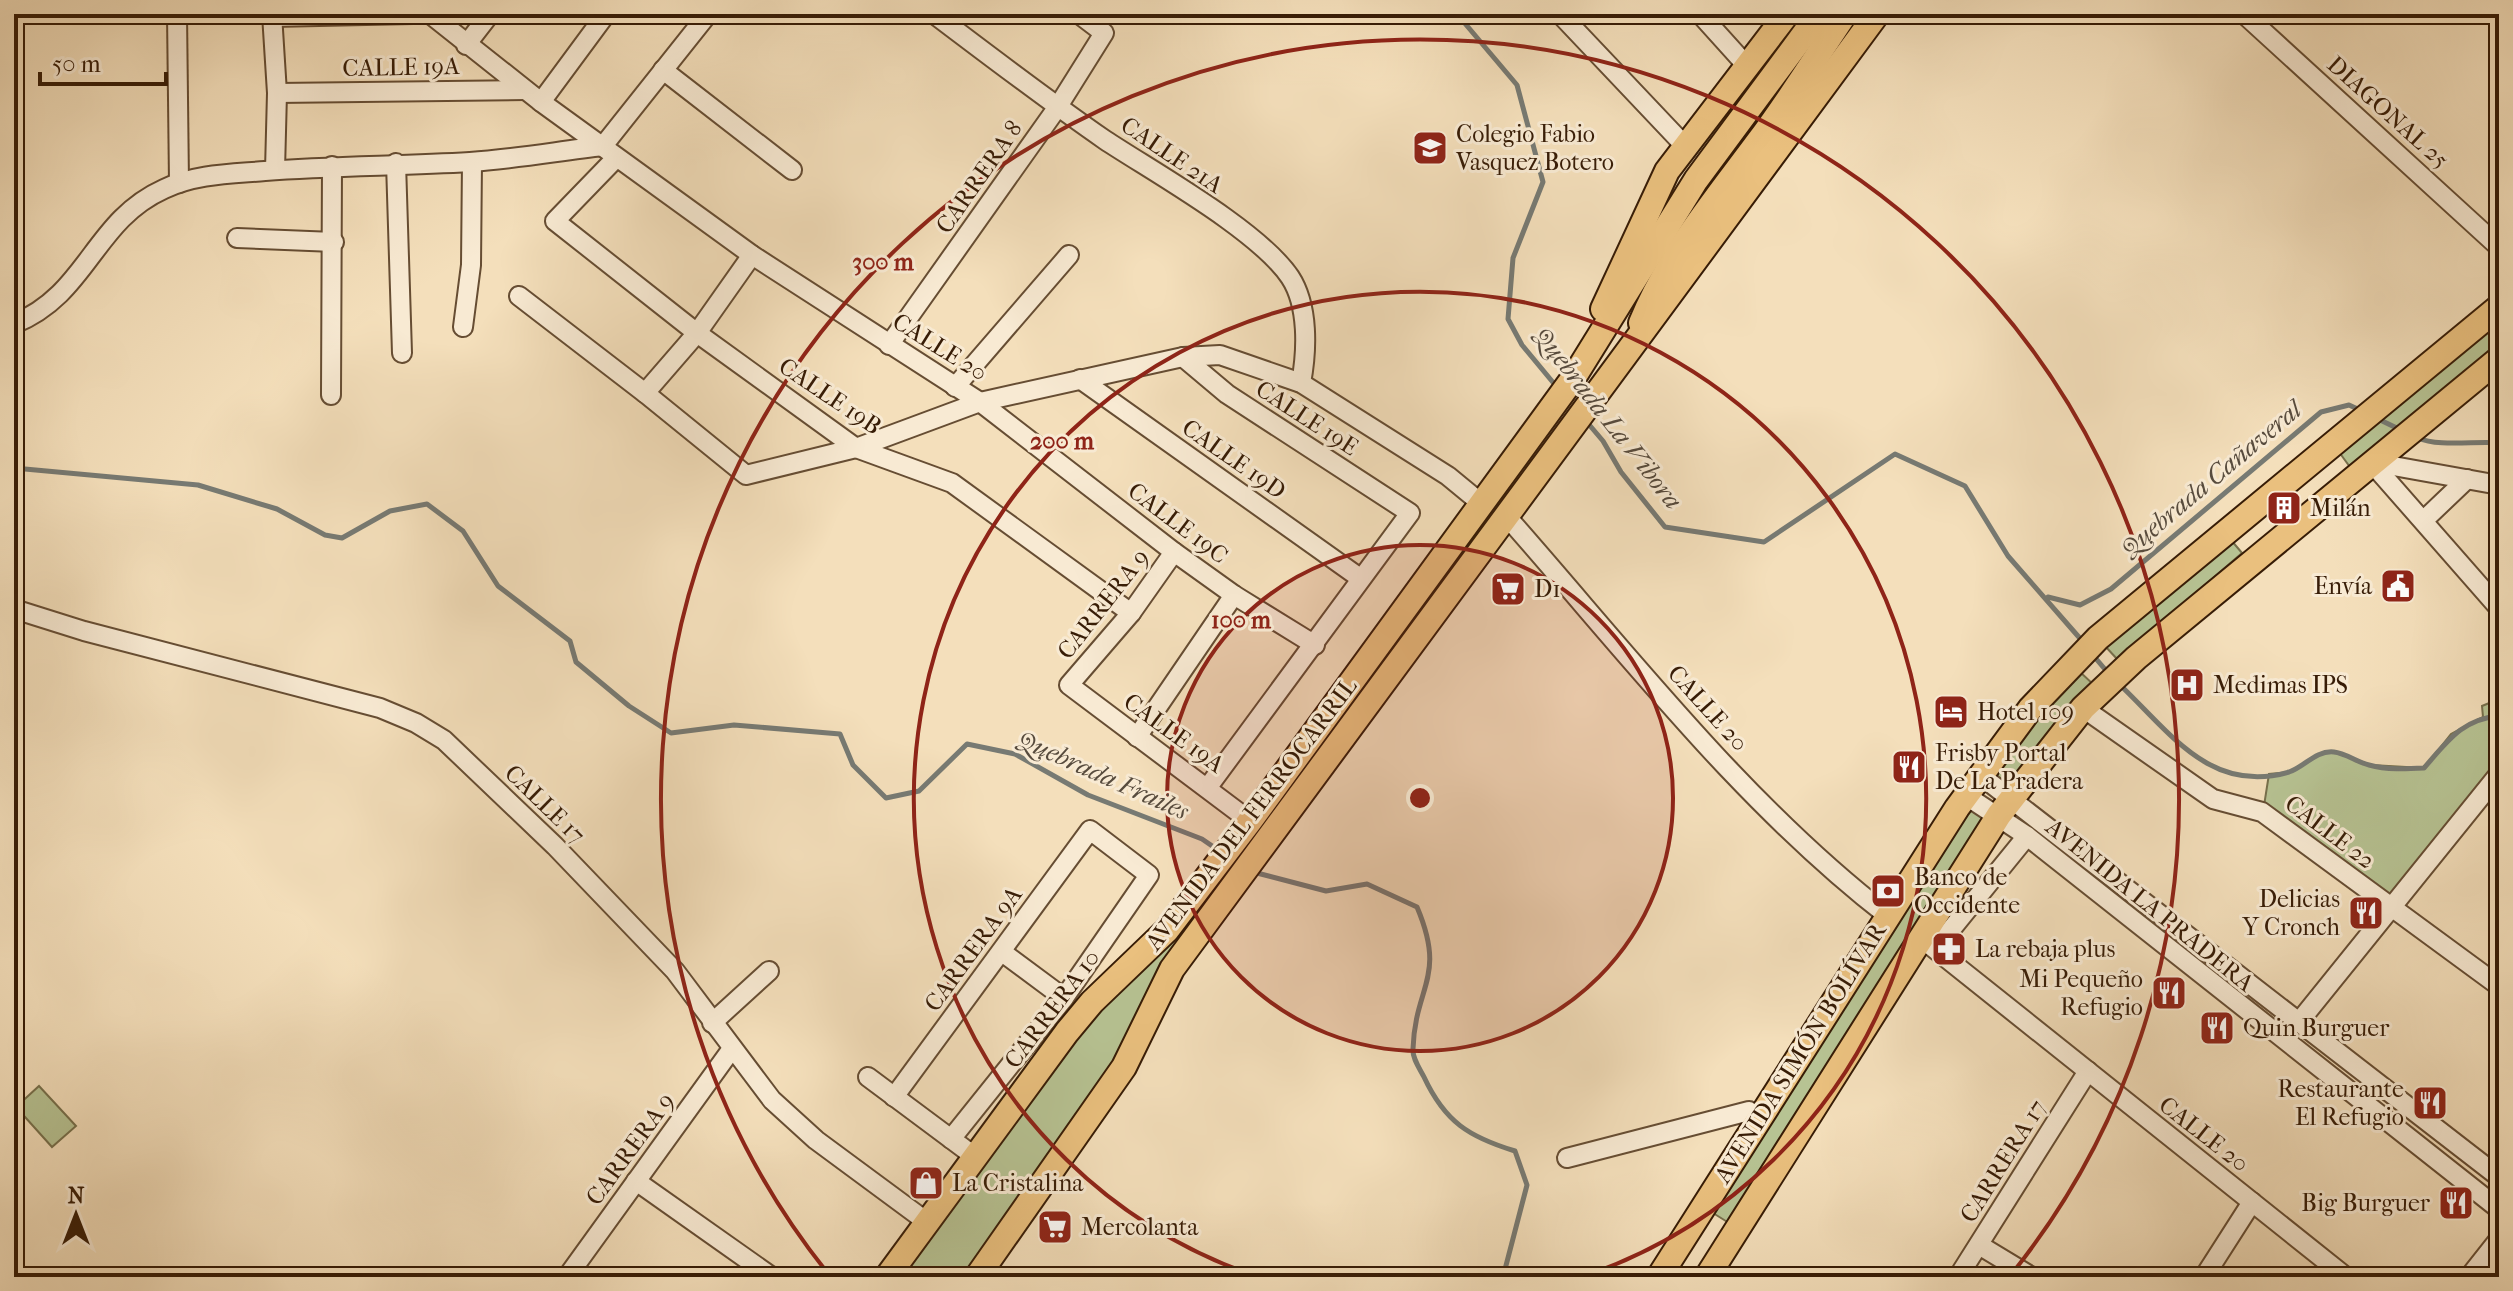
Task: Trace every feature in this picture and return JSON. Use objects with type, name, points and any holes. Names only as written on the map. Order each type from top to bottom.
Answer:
[{"type":"main road","points":[[1597,341],[1604,303],[1667,171],[1787,14]]},
{"type":"main road","points":[[1597,341],[1696,180],[1819,14]]},
{"type":"main road","points":[[1626,358],[1654,291],[1713,197],[1758,143],[1845,14]]},
{"type":"main road","points":[[1626,358],[1877,14]]},
{"type":"main road","name":"AVENIDA SIMÓN BOLÍVAR","points":[[1659,1277],[1965,795],[2016,726],[2098,638],[2499,307]]},
{"type":"main road","name":"AVENIDA DEL FERROCARRIL","points":[[977,1277],[1115,1080],[1172,969],[1230,890],[1248,836],[1597,341]]},
{"type":"main road","name":"AVENIDA DEL FERROCARRIL","points":[[887,1277],[1075,1022],[1148,952],[1211,874],[1248,836],[1508,518],[1626,358]]},
{"type":"main road","name":"AVENIDA SIMÓN BOLÍVAR","points":[[1707,1277],[1929,943],[2006,806],[2083,708],[2125,668],[2499,359]]},
{"type":"street","points":[[177,14],[179,183]]},
{"type":"street","points":[[275,170],[277,93],[272,16],[413,14]]},
{"type":"street","name":"CALLE 20","points":[[430,14],[541,102],[752,255],[980,402],[1183,357],[1220,355],[1301,383],[1448,476],[1482,504]]},
{"type":"street","points":[[466,45],[490,14]]},
{"type":"street","points":[[541,102],[606,14]]},
{"type":"street","points":[[14,324],[44,308],[69,288],[106,233],[132,208],[179,183],[214,175],[275,170],[472,162],[609,152],[663,70],[708,14]]},
{"type":"street","name":"CALLE 21A","points":[[934,14],[1057,108],[1264,246],[1291,279],[1303,313],[1306,355],[1301,383]]},
{"type":"street","name":"CARRERA 8","points":[[889,345],[1057,108],[1104,33],[1079,14]]},
{"type":"street","points":[[1560,14],[1685,146]]},
{"type":"street","points":[[1700,14],[1746,65]]},
{"type":"street","name":"DIAGONAL 25","points":[[2244,14],[2499,247]]},
{"type":"street","points":[[663,70],[792,170]]},
{"type":"street","name":"CALLE 19A","points":[[277,93],[525,90]]},
{"type":"street","name":"CALLE 19B","points":[[609,152],[555,221],[697,333],[856,448],[952,483],[1131,613]]},
{"type":"street","points":[[463,327],[471,265],[472,162]]},
{"type":"street","points":[[396,163],[402,353]]},
{"type":"street","points":[[331,395],[332,166]]},
{"type":"street","points":[[237,238],[334,242]]},
{"type":"street","points":[[645,393],[697,333],[752,255]]},
{"type":"street","points":[[955,387],[1069,255]]},
{"type":"street","points":[[519,296],[746,475],[856,448],[980,402]]},
{"type":"street","name":"CALLE 19E","points":[[1183,357],[1227,394],[1410,513],[1360,578]]},
{"type":"street","name":"CALLE 19D","points":[[1080,379],[1360,578]]},
{"type":"street","name":"CALLE 19C","points":[[980,402],[1174,552],[1234,595],[1315,645]]},
{"type":"street","points":[[2379,456],[2499,485]]},
{"type":"street","points":[[2379,456],[2424,520],[2499,608]]},
{"type":"street","points":[[2424,520],[2467,479]]},
{"type":"street","name":"CALLE 20","points":[[1508,518],[1687,722],[1823,863],[1888,916]]},
{"type":"street","name":"CARRERA 9","points":[[1069,685],[1131,613],[1174,552]]},
{"type":"street","points":[[1208,787],[1315,645],[1360,578]]},
{"type":"street","points":[[1137,737],[1234,595]]},
{"type":"street","name":"CALLE 17","points":[[14,609],[84,631],[380,708],[416,723],[444,740],[555,846],[675,971],[731,1050],[772,1100],[816,1140],[927,1222]]},
{"type":"street","name":"CALLE 19A","points":[[1069,685],[1208,787],[1248,836]]},
{"type":"street","name":"CALLE 22","points":[[2083,708],[2213,799],[2262,812],[2499,986]]},
{"type":"street","points":[[2299,1022],[2499,774]]},
{"type":"street","points":[[1980,775],[2006,806]]},
{"type":"street","points":[[1965,795],[2006,806]]},
{"type":"street","name":"AVENIDA LA PRADERA","points":[[2006,806],[2027,836],[2499,1209]]},
{"type":"street","name":"AVENIDA LA PRADERA","points":[[2006,806],[2299,1022],[2499,1177]]},
{"type":"street","name":"CARRERA 9A","points":[[894,1097],[1090,830],[1149,875]]},
{"type":"street","points":[[1929,943],[2027,836]]},
{"type":"street","name":"CARRERA 10","points":[[951,1139],[1064,998],[1149,875]]},
{"type":"street","name":"CALLE 20","points":[[1929,943],[2346,1277]]},
{"type":"street","points":[[1002,952],[1064,998]]},
{"type":"street","points":[[712,1023],[769,971]]},
{"type":"street","name":"CARRERA 9","points":[[567,1277],[731,1050]]},
{"type":"street","name":"CARRERA 17","points":[[1958,1277],[2088,1071]]},
{"type":"street","points":[[868,1077],[974,1156]]},
{"type":"street","points":[[1567,1158],[1749,1111],[1759,1119]]},
{"type":"street","points":[[636,1181],[772,1277]]},
{"type":"street","points":[[2204,1277],[2252,1202]]},
{"type":"street","points":[[2469,1277],[2499,1239]]},
{"type":"street","points":[[1979,1245],[2032,1277]]},
{"type":"green space","points":[[2499,322],[2499,344],[2350,467],[2339,452]]},
{"type":"green space","points":[[2231,540],[2242,553],[2118,660],[2105,646]]},
{"type":"green space","points":[[2079,671],[2094,685],[2005,792],[1988,780]]},
{"type":"green space","points":[[2499,699],[2499,774],[2393,909],[2263,812],[2269,774],[2291,772],[2323,753],[2334,752],[2371,765],[2424,768],[2451,734],[2483,717],[2482,706]]},
{"type":"green space","points":[[1974,800],[1991,810],[1729,1223],[1713,1213]]},
{"type":"green space","points":[[1199,906],[1204,909],[1172,969],[977,1277],[887,1277],[1067,1032]]},
{"type":"green space","points":[[39,1086],[76,1126],[52,1147],[16,1107]]},
{"type":"waterway","name":"Quebrada La Vibora","points":[[1457,14],[1517,85],[1543,182],[1513,258],[1508,319],[1522,345],[1556,386]]},
{"type":"waterway","name":"Quebrada Cañaveral","points":[[2048,597],[2080,605],[2111,589],[2321,412],[2349,405],[2362,411]]},
{"type":"waterway","name":"Quebrada Cañaveral","points":[[2378,419],[2401,430]]},
{"type":"waterway","name":"Quebrada La Vibora","points":[[1586,421],[1603,441],[1621,472],[1665,527],[1764,542],[1895,454],[1965,486],[2008,556],[2084,643]]},
{"type":"waterway","name":"Quebrada Cañaveral","points":[[2418,438],[2446,443],[2499,443]]},
{"type":"waterway","name":"Quebrada Frailes","points":[[14,468],[198,485],[277,509],[325,535],[342,538],[390,511],[427,504],[463,531],[498,586],[570,641],[576,662],[629,706],[671,733],[734,725],[840,734],[853,765],[886,798],[919,791],[967,744],[1015,754],[1088,795],[1202,839],[1218,850]]},
{"type":"waterway","name":"Quebrada La Vibora","points":[[2092,654],[2109,674]]},
{"type":"waterway","name":"Quebrada La Vibora","points":[[2119,684],[2193,754],[2214,767],[2236,775],[2261,777],[2289,772],[2328,752],[2376,767],[2424,768],[2456,733],[2475,722],[2499,716]]},
{"type":"waterway","name":"Quebrada Frailes","points":[[1253,872],[1326,891],[1367,884],[1417,907],[1426,931],[1429,966],[1415,1027],[1415,1060],[1432,1093],[1460,1126],[1484,1140],[1515,1151],[1527,1185],[1503,1277]]},
{"type":"place","name":"Colegio Fabio Vasquez Botero","points":[[1430,148]]},
{"type":"place","name":"Milán","points":[[2284,508]]},
{"type":"place","name":"Envía","points":[[2398,586]]},
{"type":"place","name":"D1","points":[[1508,589]]},
{"type":"place","name":"Medimas IPS","points":[[2187,685]]},
{"type":"place","name":"Hotel 109","points":[[1951,712]]},
{"type":"place","name":"Frisby Portal De La Pradera","points":[[1909,767]]},
{"type":"place","name":"Banco de Occidente","points":[[1888,891]]},
{"type":"place","name":"Delicias Y Cronch","points":[[2366,913]]},
{"type":"place","name":"La rebaja plus","points":[[1949,949]]},
{"type":"place","name":"Mi Pequeño Refugio","points":[[2169,993]]},
{"type":"place","name":"Quin Burguer","points":[[2217,1028]]},
{"type":"place","name":"Restaurante El Refugio","points":[[2430,1103]]},
{"type":"place","name":"La Cristalina","points":[[926,1183]]},
{"type":"place","name":"Big Burguer","points":[[2456,1203]]},
{"type":"place","name":"Mercolanta","points":[[1055,1227]]}]
